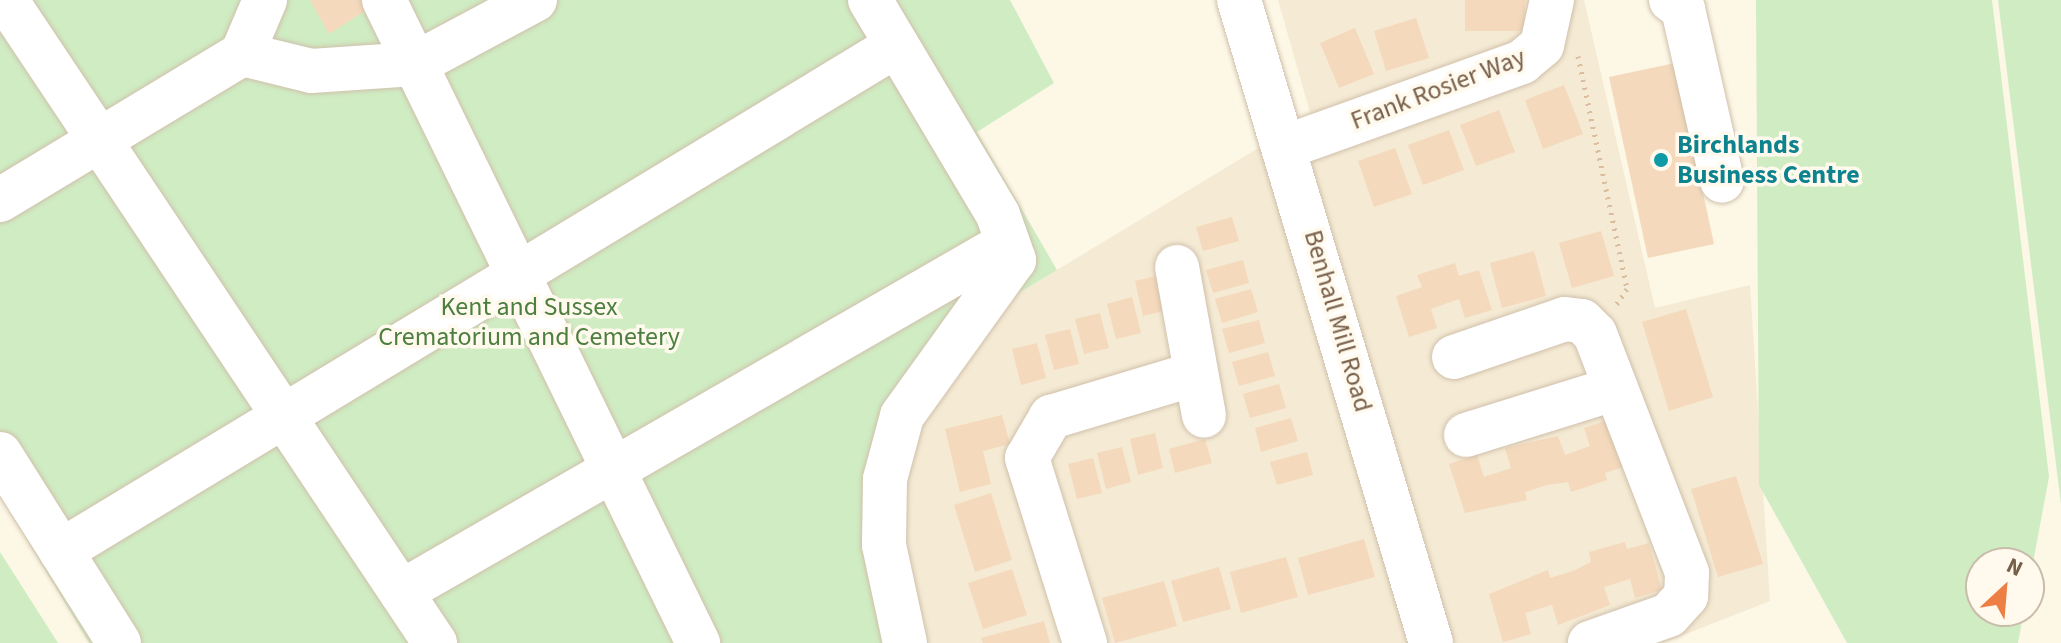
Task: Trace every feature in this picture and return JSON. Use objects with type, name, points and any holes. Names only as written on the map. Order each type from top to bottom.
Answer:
[{"type":"street","points":[[6,0],[435,643]]},
{"type":"street","points":[[0,200],[242,54],[265,0]]},
{"type":"street","points":[[384,0],[698,643]]},
{"type":"street","points":[[242,54],[311,71],[415,64],[535,0]]},
{"type":"street","points":[[870,0],[1005,235],[1014,260],[1010,273],[961,328],[902,416],[885,479],[884,545],[905,643]]},
{"type":"street","name":"Benhall Mill Road","points":[[1239,0],[1288,146],[1420,641]]},
{"type":"street","points":[[1671,0],[1683,9],[1722,181]]},
{"type":"street","name":"Frank Rosier Way","points":[[1288,146],[1522,62],[1542,45],[1551,8]]},
{"type":"street","points":[[61,551],[282,414],[897,45]]},
{"type":"street","points":[[401,592],[1004,245],[1005,235]]},
{"type":"street","points":[[1177,267],[1204,416]]},
{"type":"street","points":[[1454,357],[1565,319],[1582,321],[1595,334],[1687,573],[1686,596],[1669,615],[1590,643]]},
{"type":"street","points":[[1085,643],[1027,458],[1051,417],[1194,374]]},
{"type":"street","points":[[1466,435],[1614,389]]},
{"type":"street","points":[[0,454],[119,643]]},
{"type":"path","points":[[1551,8],[1575,45],[1627,289],[1595,334]]},
{"type":"shaded area","points":[[1278,0],[1584,0],[1655,308],[1750,285],[1770,601],[1663,643],[918,643],[894,571],[907,432],[991,310],[1311,116]]},
{"type":"green space","name":"Kent and Sussex Crematorium and Cemetery","points":[[0,0],[1010,0],[1054,83],[977,132],[1057,270],[991,310],[907,432],[894,570],[917,643],[89,643],[0,495]]},
{"type":"green space","points":[[1756,0],[1992,0],[2049,477],[2036,547],[1965,547],[1965,627],[2021,627],[2018,643],[1847,643],[1759,485]]},
{"type":"green space","points":[[1998,0],[2061,0],[2061,504]]},
{"type":"green space","points":[[0,552],[58,643],[0,643]]},
{"type":"building","points":[[310,0],[382,0],[329,34]]},
{"type":"building","points":[[1465,0],[1525,0],[1525,31],[1465,31]]},
{"type":"building","points":[[1416,18],[1429,58],[1386,71],[1374,31]]},
{"type":"building","points":[[1355,28],[1374,74],[1339,88],[1320,43]]},
{"type":"building","name":"Birchlands Business Centre","points":[[1675,63],[1714,244],[1648,258],[1609,77]]},
{"type":"building","points":[[1564,85],[1583,134],[1543,149],[1525,100]]},
{"type":"building","points":[[1499,110],[1515,152],[1476,166],[1460,125]]},
{"type":"building","points":[[1449,130],[1464,170],[1423,185],[1408,145]]},
{"type":"building","points":[[1395,148],[1412,194],[1374,207],[1358,161]]},
{"type":"building","points":[[1232,217],[1239,241],[1203,251],[1196,227]]},
{"type":"building","points":[[1601,231],[1614,276],[1572,288],[1559,243]]},
{"type":"building","points":[[1534,251],[1546,296],[1502,308],[1490,263]]},
{"type":"building","points":[[1243,260],[1249,283],[1213,293],[1206,270]]},
{"type":"building","points":[[1455,263],[1459,276],[1479,270],[1492,310],[1465,318],[1459,299],[1431,309],[1437,328],[1409,337],[1396,296],[1422,287],[1417,275]]},
{"type":"building","points":[[1168,273],[1177,308],[1143,316],[1135,281]]},
{"type":"building","points":[[1251,289],[1258,312],[1222,323],[1215,299]]},
{"type":"building","points":[[1132,297],[1141,333],[1116,339],[1107,304]]},
{"type":"building","points":[[1686,309],[1713,397],[1669,411],[1642,322]]},
{"type":"building","points":[[1100,313],[1109,348],[1084,354],[1075,319]]},
{"type":"building","points":[[1259,320],[1265,343],[1229,353],[1222,329]]},
{"type":"building","points":[[1070,329],[1079,364],[1054,370],[1045,335]]},
{"type":"building","points":[[1037,343],[1046,378],[1021,385],[1012,349]]},
{"type":"building","points":[[1268,352],[1275,376],[1239,386],[1232,362]]},
{"type":"building","points":[[1279,384],[1286,408],[1250,418],[1243,394]]},
{"type":"building","points":[[1002,415],[1010,444],[983,451],[991,484],[960,492],[945,429]]},
{"type":"building","points":[[1291,418],[1298,441],[1261,452],[1255,428]]},
{"type":"building","points":[[1611,419],[1626,466],[1605,473],[1607,480],[1571,492],[1568,482],[1547,485],[1525,492],[1527,500],[1465,513],[1449,464],[1477,455],[1484,477],[1511,468],[1505,448],[1558,436],[1565,455],[1590,446],[1584,428]]},
{"type":"building","points":[[1155,433],[1163,468],[1138,475],[1130,439]]},
{"type":"building","points":[[1205,439],[1212,463],[1175,473],[1169,449]]},
{"type":"building","points":[[1122,447],[1131,482],[1106,489],[1097,453]]},
{"type":"building","points":[[1307,452],[1313,475],[1277,485],[1270,462]]},
{"type":"building","points":[[1093,458],[1102,493],[1077,499],[1068,464]]},
{"type":"building","points":[[1736,476],[1763,564],[1718,577],[1691,489]]},
{"type":"building","points":[[991,493],[1012,560],[975,572],[954,505]]},
{"type":"building","points":[[1364,539],[1375,577],[1308,595],[1298,558]]},
{"type":"building","points":[[1625,542],[1627,549],[1649,543],[1662,590],[1635,598],[1630,579],[1604,587],[1610,605],[1558,625],[1552,605],[1525,613],[1531,634],[1503,642],[1489,594],[1548,570],[1550,578],[1573,571],[1591,562],[1589,552]]},
{"type":"building","points":[[1286,557],[1298,597],[1241,613],[1230,572]]},
{"type":"building","points":[[1219,567],[1231,609],[1183,622],[1171,581]]},
{"type":"building","points":[[1012,569],[1027,615],[983,629],[968,583]]},
{"type":"building","points":[[1164,581],[1177,626],[1115,643],[1102,598]]},
{"type":"building","points":[[1044,621],[1050,643],[983,643],[981,638]]},
{"type":"place","name":"Birchlands Business Centre","points":[[1661,160]]}]
